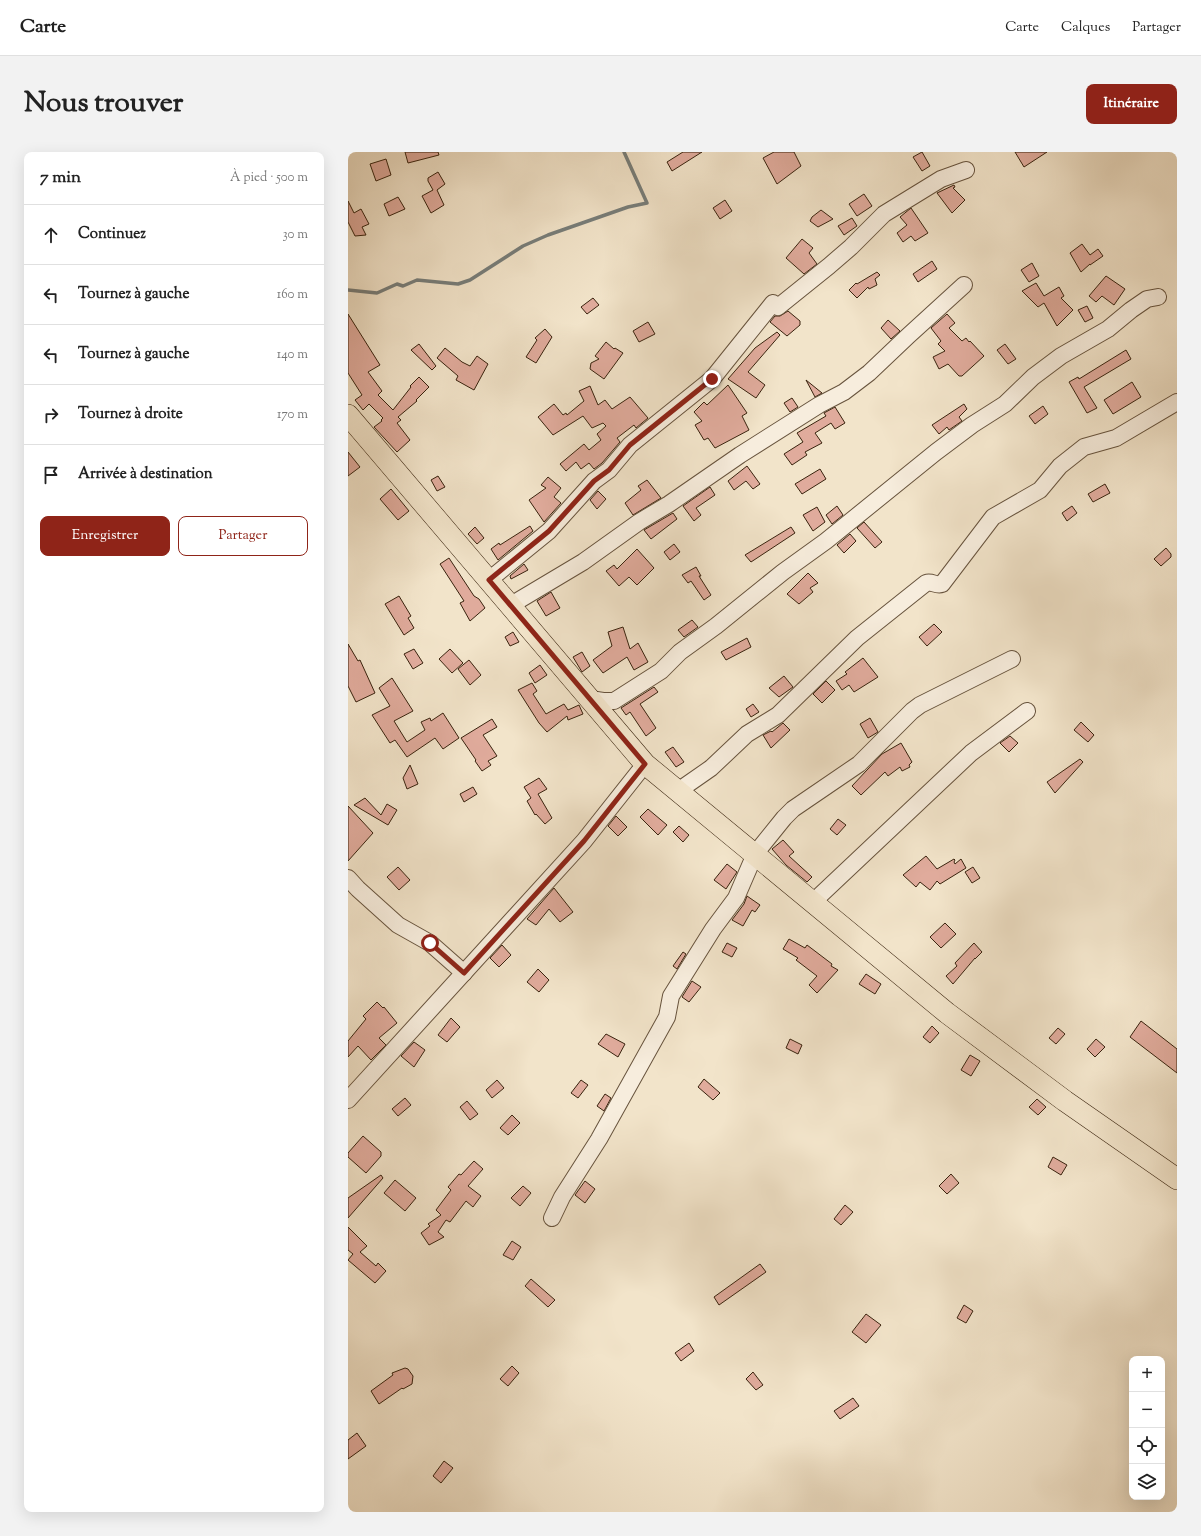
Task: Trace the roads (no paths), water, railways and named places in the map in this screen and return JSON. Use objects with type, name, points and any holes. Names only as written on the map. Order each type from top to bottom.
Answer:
[{"type":"main road","points":[[348,414],[645,764],[947,1013],[1065,1101],[1177,1179]]},
{"type":"street","points":[[489,580],[549,531],[594,481],[609,470],[630,445],[712,379],[773,303],[778,307],[829,266],[884,214],[941,179],[966,170]]},
{"type":"street","points":[[511,606],[523,597],[583,562],[639,522],[675,500],[740,455],[819,405],[844,392],[869,373],[964,285]]},
{"type":"street","points":[[590,699],[614,701],[661,671],[680,652],[716,626],[783,572],[826,541],[936,452],[972,425],[1009,401],[1033,377],[1061,356],[1108,329],[1147,299],[1158,297]]},
{"type":"street","points":[[678,791],[711,768],[747,734],[778,715],[857,638],[926,583],[931,582],[939,585],[942,584],[993,516],[1040,490],[1060,466],[1084,447],[1116,438],[1177,402]]},
{"type":"street","points":[[552,1218],[562,1197],[599,1139],[666,1017],[671,996],[713,929],[736,898],[755,854],[784,818],[793,810],[859,764],[912,711],[920,705],[1012,659]]},
{"type":"street","points":[[813,902],[971,753],[1026,711]]},
{"type":"street","points":[[348,1100],[584,841],[645,764]]},
{"type":"street","points":[[348,878],[398,925],[430,943],[464,973]]},
{"type":"waterway","points":[[348,290],[377,293],[397,284],[403,286],[417,280],[458,284],[470,280],[523,246],[548,235],[628,207],[647,203],[624,152]]}]
